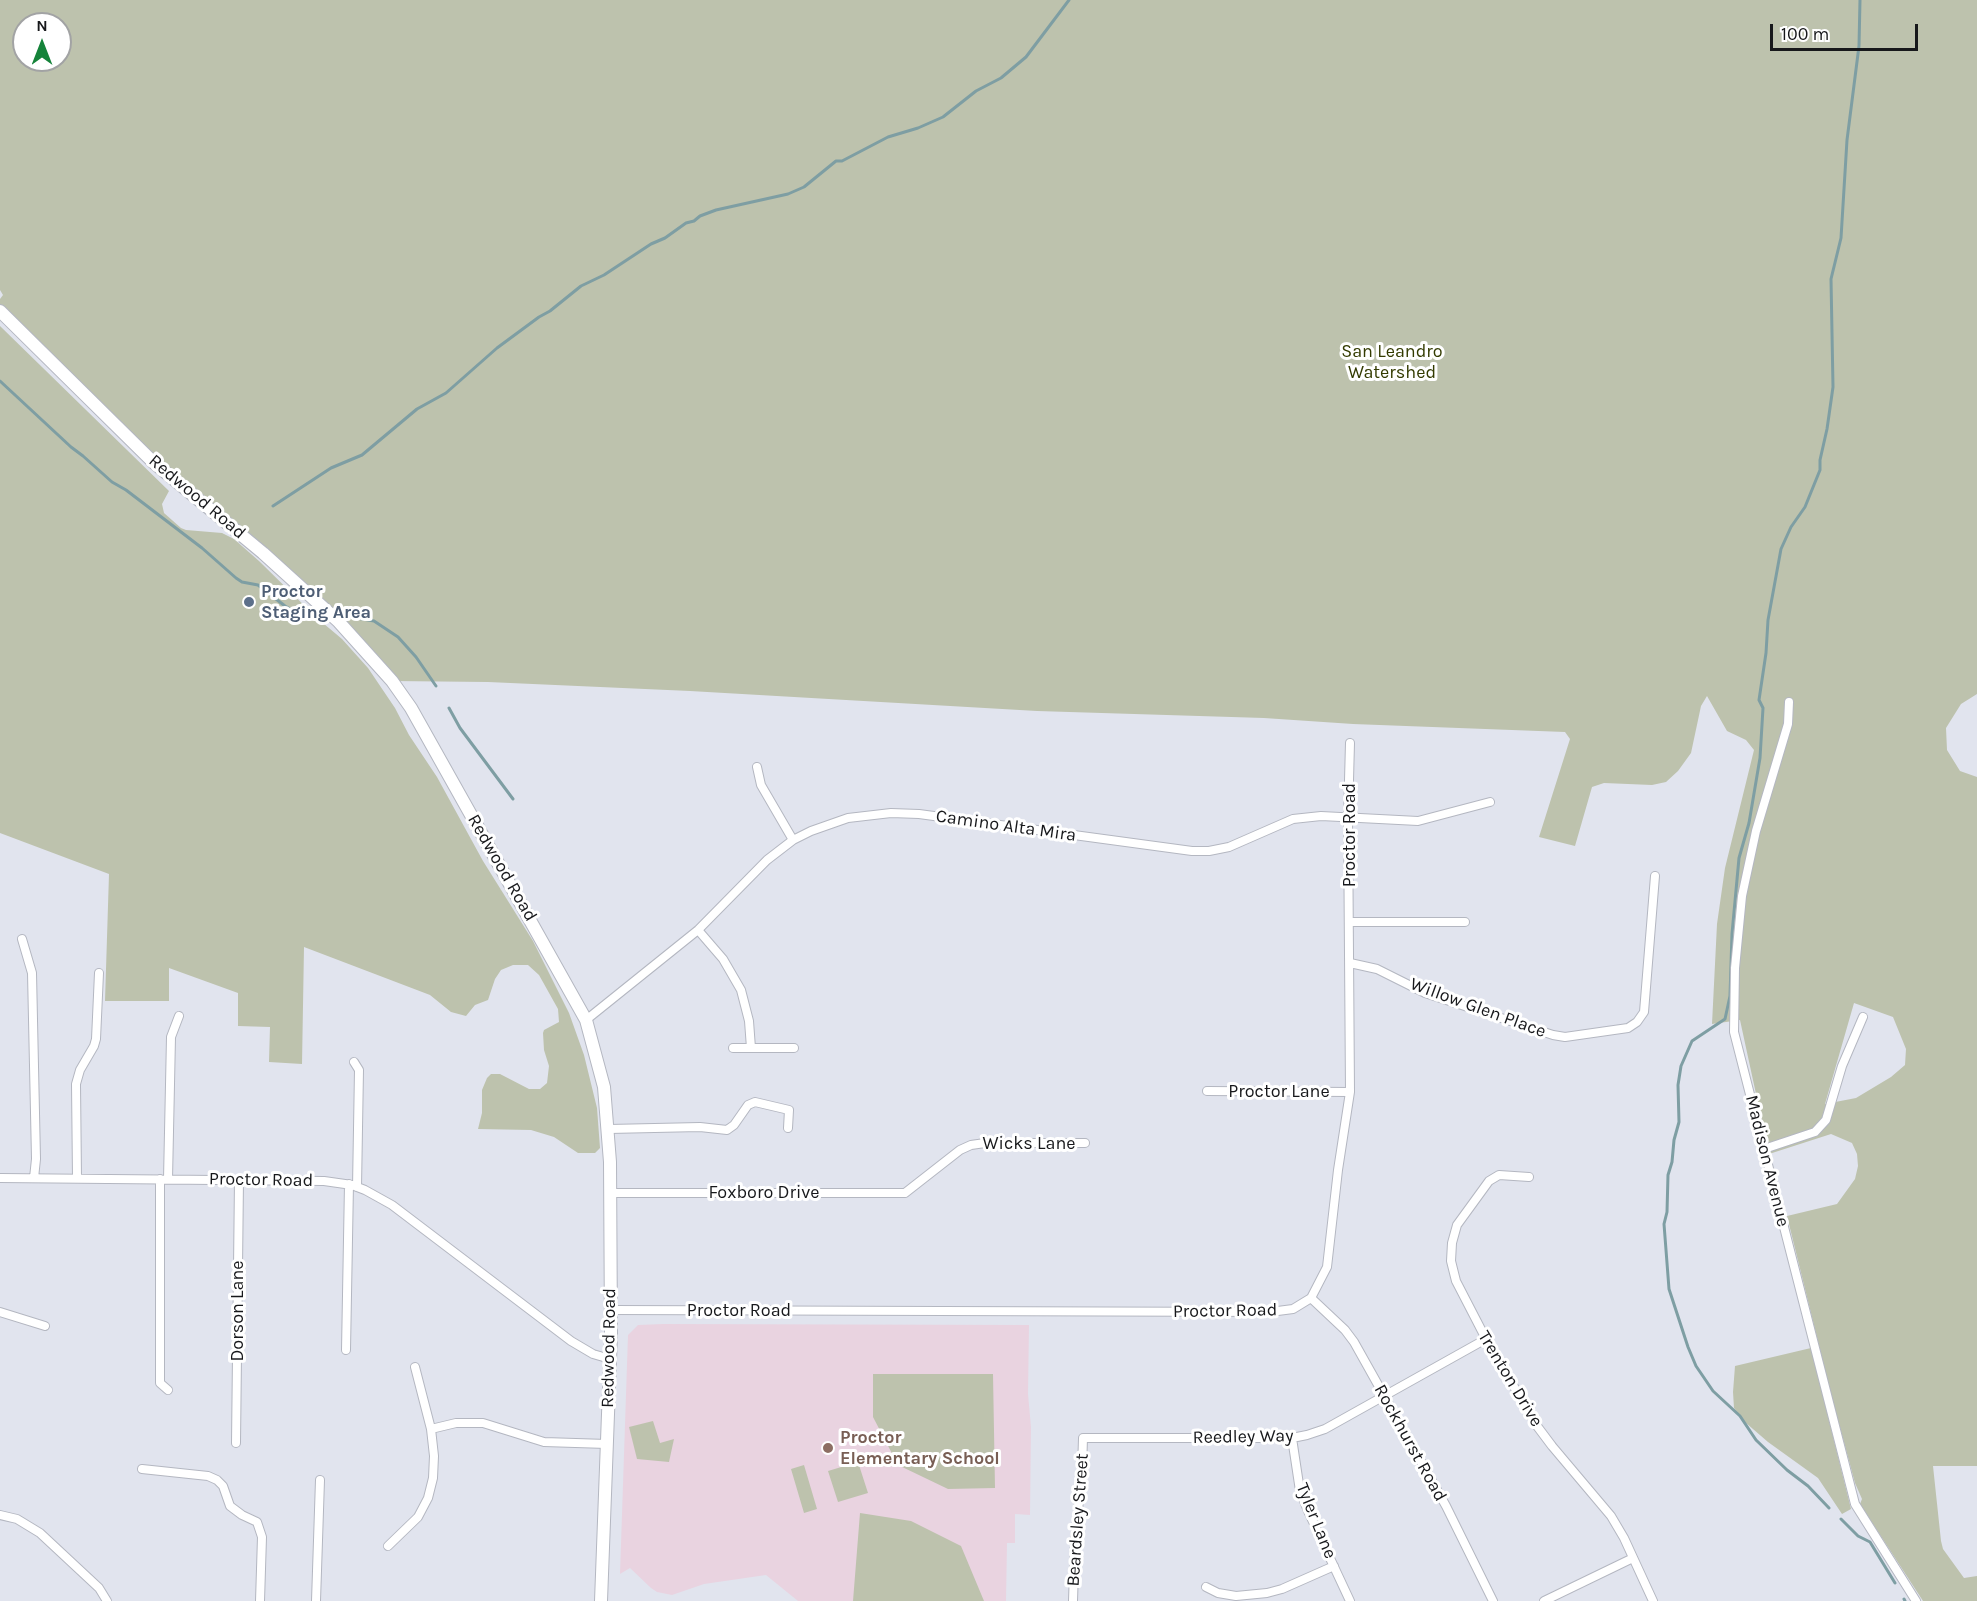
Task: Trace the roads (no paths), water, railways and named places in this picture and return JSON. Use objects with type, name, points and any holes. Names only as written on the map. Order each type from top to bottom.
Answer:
[{"type":"main road","name":"Redwood Road","points":[[0,311],[153,462],[263,553],[338,621],[392,681],[415,714],[586,1020],[602,1079],[609,1129],[611,1193],[610,1359],[602,1601]]},
{"type":"street","name":"Madison Avenue","points":[[1789,702],[1788,724],[1756,831],[1742,896],[1734,1032],[1855,1504],[1916,1601]]},
{"type":"street","name":"Proctor Road","points":[[611,1310],[1270,1312],[1293,1308],[1311,1298],[1327,1267],[1350,1092],[1348,817],[1350,743]]},
{"type":"street","points":[[757,767],[760,785],[793,840]]},
{"type":"street","name":"Camino Alta Mira","points":[[586,1020],[698,930],[758,867],[793,840],[838,820],[891,813],[919,814],[1191,851],[1209,851],[1229,847],[1293,819],[1321,816],[1418,821],[1490,802]]},
{"type":"street","name":"Willow Glen Place","points":[[1350,963],[1377,969],[1425,993],[1553,1035],[1565,1037],[1628,1028],[1637,1022],[1644,1012],[1655,876]]},
{"type":"street","points":[[1350,922],[1465,922]]},
{"type":"street","points":[[698,930],[723,959],[741,990],[749,1021],[751,1048]]},
{"type":"street","points":[[22,939],[32,973],[36,1159],[34,1178]]},
{"type":"street","points":[[77,1178],[76,1084],[80,1070],[96,1039],[99,973]]},
{"type":"street","points":[[168,1390],[160,1383],[164,1179],[171,1038],[179,1016]]},
{"type":"street","points":[[1764,1149],[1815,1132],[1826,1120],[1842,1066],[1863,1017]]},
{"type":"street","points":[[733,1048],[794,1048]]},
{"type":"street","points":[[346,1350],[359,1070],[354,1062]]},
{"type":"street","name":"Proctor Lane","points":[[1207,1091],[1350,1092]]},
{"type":"street","points":[[609,1129],[700,1127],[727,1130],[734,1125],[748,1105],[755,1102],[789,1110],[788,1128]]},
{"type":"street","name":"Wicks Lane","points":[[915,1185],[960,1150],[971,1145],[1085,1143]]},
{"type":"street","name":"Trenton Drive","points":[[1529,1177],[1499,1175],[1489,1181],[1457,1225],[1452,1243],[1451,1261],[1456,1281],[1486,1339],[1537,1426],[1611,1516],[1653,1601]]},
{"type":"street","name":"Proctor Road","points":[[0,1178],[324,1181],[353,1186],[392,1205],[571,1341],[593,1354],[610,1359]]},
{"type":"street","name":"Dorson Lane","points":[[236,1443],[239,1180]]},
{"type":"street","name":"Foxboro Drive","points":[[611,1193],[905,1193],[915,1185]]},
{"type":"street","name":"Rockhurst Road","points":[[1311,1298],[1350,1336],[1446,1506],[1493,1601]]},
{"type":"street","points":[[0,1312],[45,1326]]},
{"type":"street","name":"Reedley Way","points":[[1083,1438],[1292,1438],[1325,1429],[1486,1339]]},
{"type":"street","points":[[388,1546],[418,1517],[428,1498],[433,1478],[431,1429],[415,1367]]},
{"type":"street","points":[[431,1429],[456,1423],[475,1422],[493,1425],[544,1442],[607,1444]]},
{"type":"street","name":"Beardsley Street","points":[[1073,1601],[1083,1438]]},
{"type":"street","name":"Tyler Lane","points":[[1292,1438],[1300,1491],[1350,1601]]},
{"type":"street","points":[[142,1469],[208,1476],[217,1480],[223,1486],[230,1506],[257,1522],[262,1536],[260,1601]]},
{"type":"street","points":[[316,1601],[320,1480]]},
{"type":"street","points":[[0,1515],[16,1519],[40,1533],[99,1588],[107,1601]]},
{"type":"street","points":[[1544,1601],[1633,1558]]},
{"type":"street","points":[[1206,1587],[1218,1593],[1236,1596],[1268,1597],[1334,1566]]},
{"type":"waterway","points":[[273,506],[331,468],[362,455],[417,409],[446,393],[497,348],[581,286],[604,275],[686,223],[716,210],[788,194],[804,187],[836,161],[842,161],[888,137],[943,117],[976,91],[1001,78],[1026,57],[1069,0]]},
{"type":"waterway","points":[[1829,1508],[1756,1440],[1740,1416],[1713,1391],[1696,1366],[1669,1289],[1664,1224],[1667,1212],[1668,1175],[1679,1122],[1678,1085],[1681,1066],[1692,1041],[1725,1019],[1730,996],[1732,934],[1739,858],[1749,823],[1760,758],[1763,708],[1759,700],[1768,620],[1781,549],[1791,527],[1805,507],[1820,470],[1827,429],[1833,387],[1831,279],[1841,238],[1847,140],[1859,46],[1860,0]]},
{"type":"waterway","points":[[0,381],[112,482],[126,490],[202,548],[236,578],[242,582],[258,585],[301,615]]},
{"type":"waterway","points":[[351,617],[374,621],[398,637],[416,657],[436,686]]},
{"type":"waterway","points":[[449,708],[460,728],[513,799]]},
{"type":"waterway","points":[[1841,1519],[1858,1536],[1870,1542],[1895,1583]]},
{"type":"place","name":"Proctor Staging Area","points":[[249,602]]},
{"type":"place","name":"Proctor Elementary School","points":[[828,1448]]},
{"type":"park label","name":"San Leandro Watershed","points":[[1392,362]]}]
